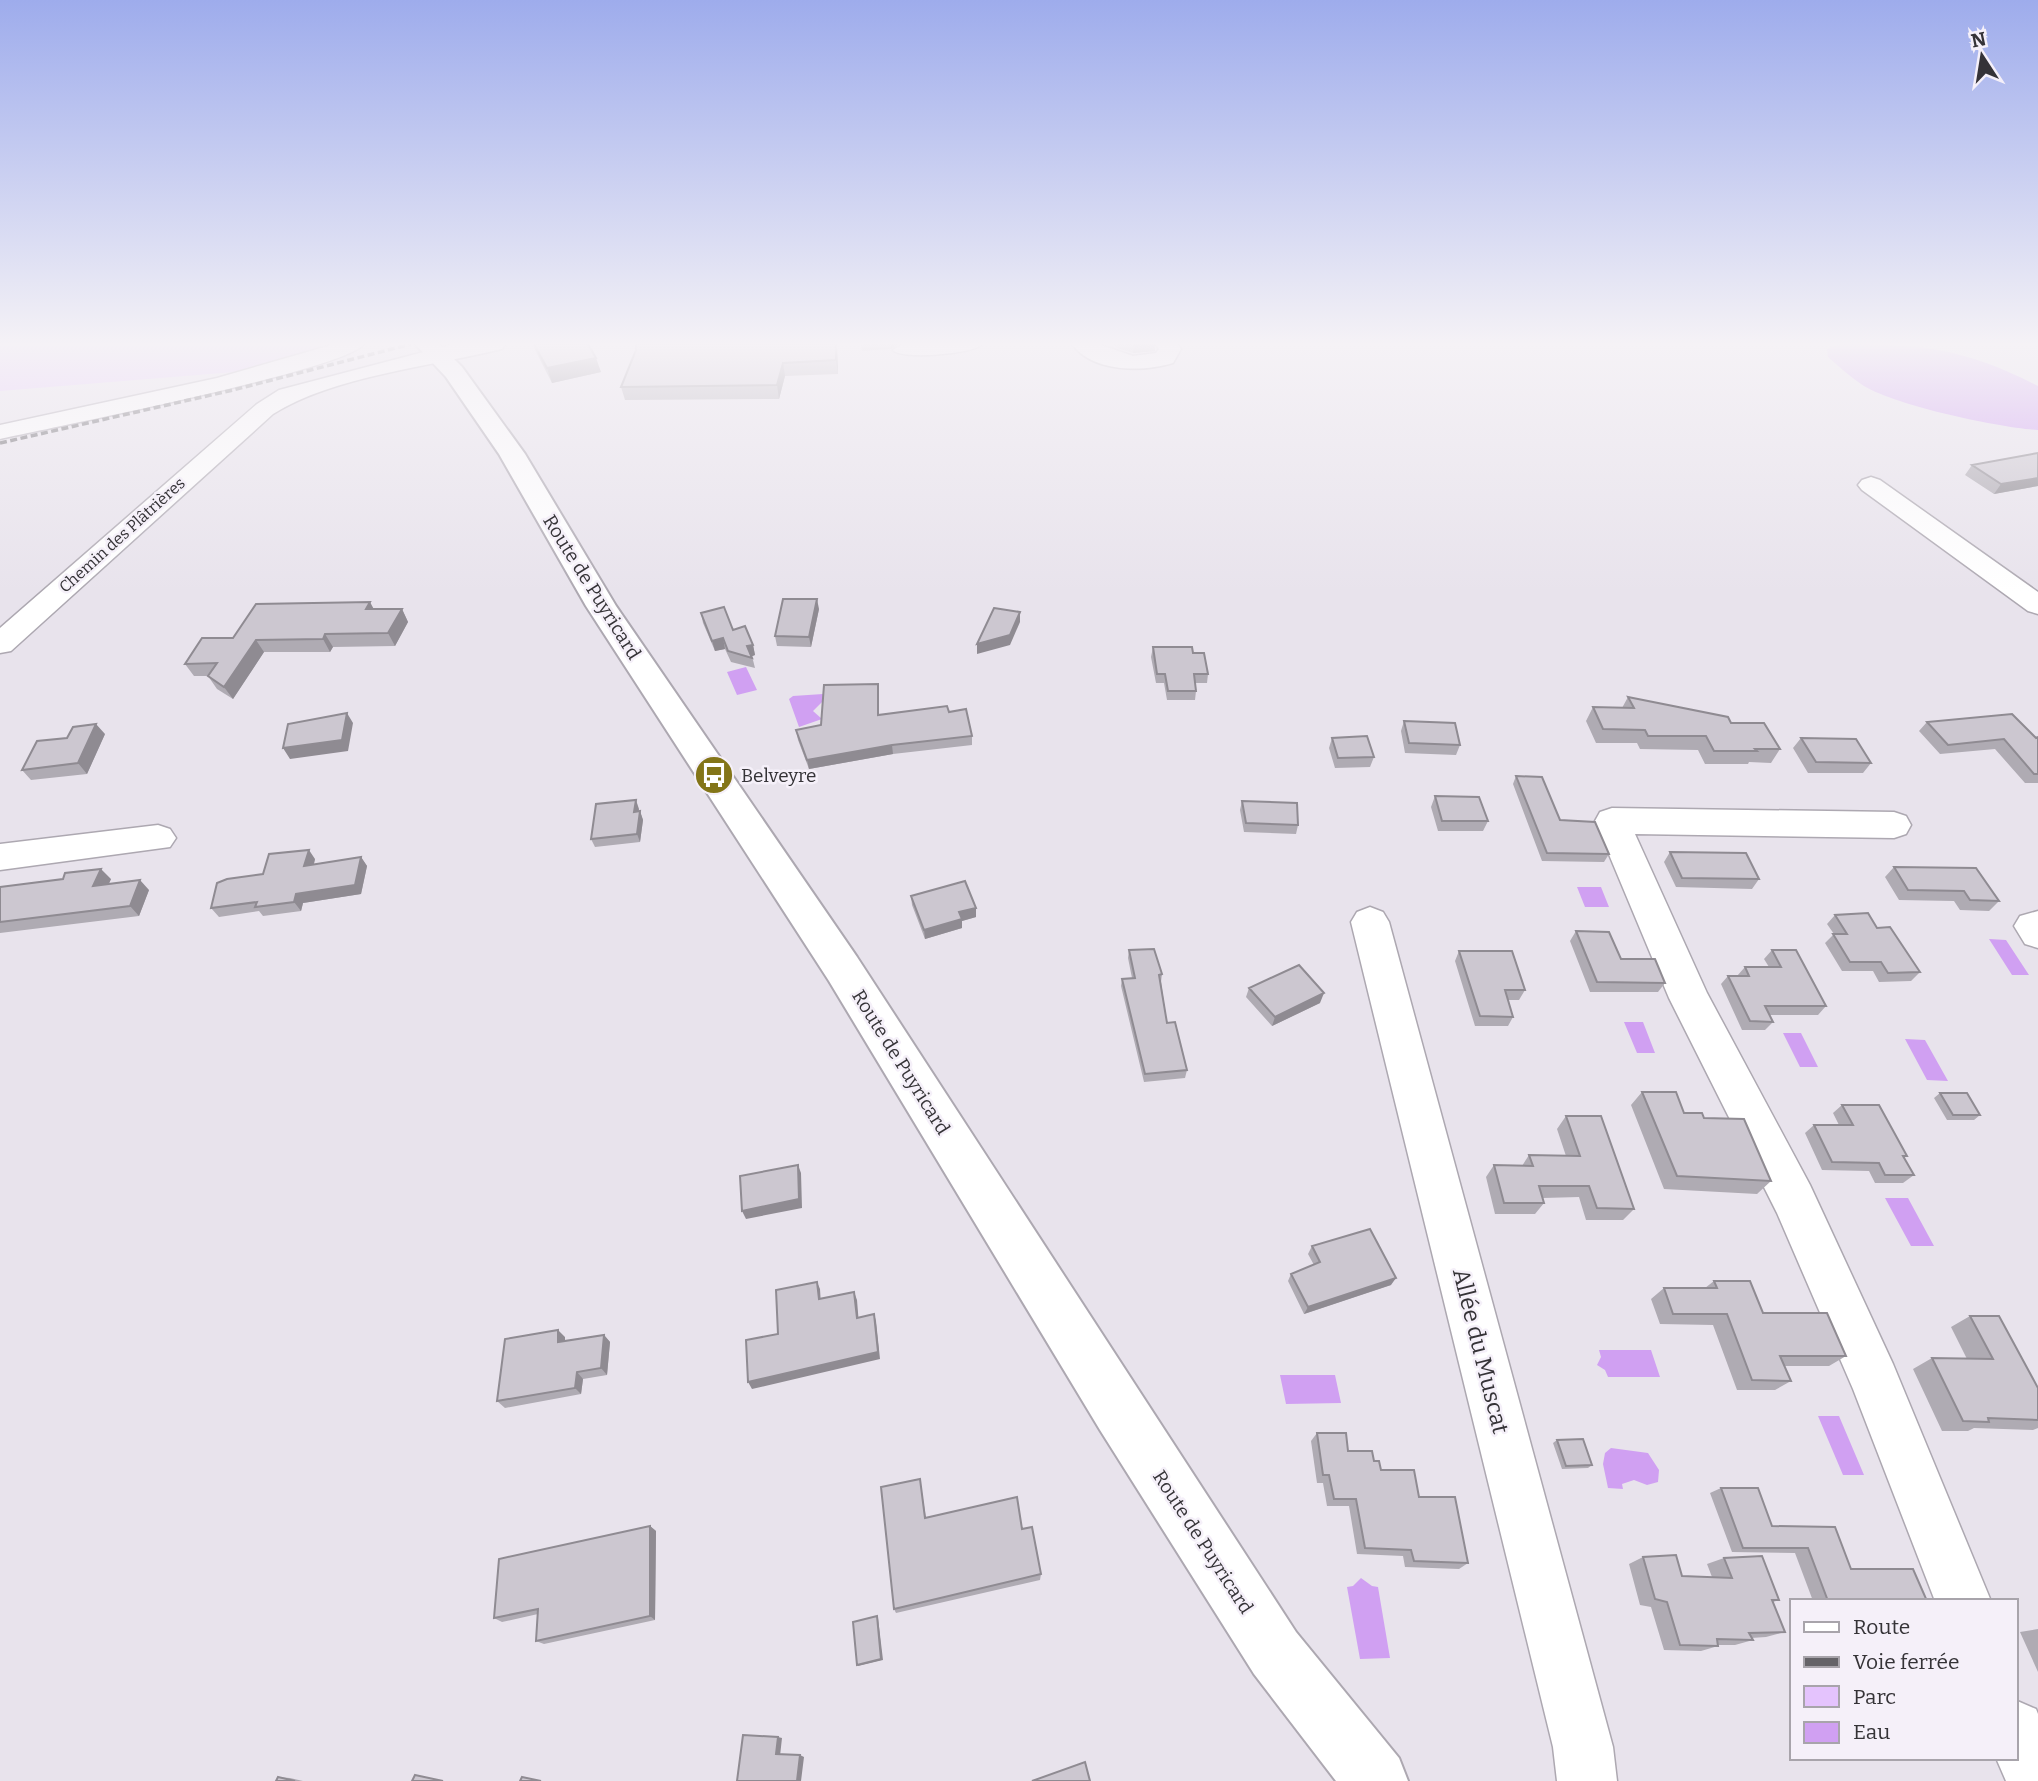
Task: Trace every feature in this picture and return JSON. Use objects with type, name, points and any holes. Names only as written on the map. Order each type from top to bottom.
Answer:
[{"type":"main road","name":"Route de Puyricard","points":[[492,427],[512,454],[601,606],[843,969],[1119,1411],[1275,1653],[1376,1781]]},
{"type":"street","points":[[0,432],[22,427]]},
{"type":"street","name":"Chemin des Plâtrières","points":[[0,644],[244,427]]},
{"type":"street","points":[[1871,485],[2038,605]]},
{"type":"street","points":[[1894,825],[1606,808],[1689,998],[1794,1200],[1875,1382],[1962,1599]]},
{"type":"street","points":[[0,858],[158,838]]},
{"type":"street","name":"Allée du Muscat","points":[[1370,922],[1583,1747],[1587,1781]]},
{"type":"street","points":[[2038,926],[2033,926],[2038,933]]},
{"type":"street","points":[[2017,1735],[2036,1781]]},
{"type":"water","points":[[2015,427],[2038,427],[2038,430]]},
{"type":"water","points":[[746,667],[757,690],[737,695],[727,672]]},
{"type":"water","points":[[823,694],[824,700],[813,711],[822,719],[799,727],[789,699],[793,696]]},
{"type":"water","points":[[1577,887],[1601,887],[1609,907],[1585,907]]},
{"type":"water","points":[[1989,939],[2006,940],[2029,975],[2012,975]]},
{"type":"water","points":[[1624,1022],[1643,1022],[1655,1053],[1637,1053]]},
{"type":"water","points":[[1783,1033],[1801,1033],[1818,1067],[1800,1067]]},
{"type":"water","points":[[1905,1039],[1925,1040],[1948,1081],[1927,1080]]},
{"type":"water","points":[[1885,1198],[1908,1198],[1934,1246],[1911,1246]]},
{"type":"water","points":[[1599,1350],[1651,1350],[1660,1377],[1608,1377],[1605,1370],[1597,1365],[1601,1357]]},
{"type":"water","points":[[1280,1375],[1335,1375],[1341,1403],[1286,1404]]},
{"type":"water","points":[[1818,1416],[1839,1416],[1864,1475],[1843,1475]]},
{"type":"water","points":[[1611,1448],[1648,1453],[1659,1470],[1658,1482],[1647,1485],[1634,1480],[1622,1484],[1623,1489],[1608,1488],[1603,1464],[1605,1453]]},
{"type":"water","points":[[1361,1578],[1378,1587],[1390,1658],[1360,1659],[1347,1587],[1353,1586]]},
{"type":"building","points":[[2038,453],[2038,478],[2001,484],[1972,465]]},
{"type":"building","points":[[783,599],[817,599],[809,637],[775,636]]},
{"type":"building","points":[[370,602],[366,609],[402,609],[388,633],[325,634],[323,639],[256,640],[224,687],[208,676],[217,663],[185,664],[202,638],[233,638],[256,604]]},
{"type":"building","points":[[724,607],[733,630],[745,626],[753,645],[747,646],[752,658],[728,651],[723,638],[712,641],[701,613]]},
{"type":"building","points":[[994,608],[1020,612],[1010,635],[977,644]]},
{"type":"building","points":[[1153,647],[1192,647],[1193,653],[1204,653],[1208,674],[1194,674],[1196,691],[1168,691],[1165,674],[1157,674]]},
{"type":"building","points":[[878,684],[878,715],[947,706],[949,712],[966,709],[972,736],[892,745],[807,760],[796,730],[821,725],[824,685]]},
{"type":"building","points":[[1628,697],[1728,717],[1731,723],[1764,723],[1780,749],[1714,751],[1706,736],[1648,736],[1645,730],[1603,729],[1593,707],[1634,708]]},
{"type":"building","points":[[347,713],[342,740],[283,748],[288,724]]},
{"type":"building","points":[[2012,714],[2038,737],[2038,774],[2034,774],[2004,739],[1948,745],[1927,722]]},
{"type":"building","points":[[1404,721],[1455,723],[1460,745],[1409,743]]},
{"type":"building","points":[[96,724],[78,763],[22,770],[37,741],[67,738],[73,727]]},
{"type":"building","points":[[1367,736],[1374,757],[1338,758],[1332,738]]},
{"type":"building","points":[[1801,738],[1856,739],[1871,763],[1816,762]]},
{"type":"building","points":[[1516,776],[1542,777],[1560,820],[1595,822],[1609,854],[1547,853]]},
{"type":"building","points":[[1435,796],[1479,797],[1488,821],[1442,821]]},
{"type":"building","points":[[636,800],[634,812],[640,811],[637,834],[591,839],[596,804]]},
{"type":"building","points":[[1242,801],[1297,803],[1298,825],[1246,823]]},
{"type":"building","points":[[309,850],[304,866],[361,857],[355,885],[296,894],[294,902],[255,907],[257,902],[211,908],[217,883],[263,874],[269,854]]},
{"type":"building","points":[[1670,852],[1746,853],[1759,879],[1682,878]]},
{"type":"building","points":[[1894,867],[1976,868],[1999,901],[1970,900],[1964,891],[1908,890]]},
{"type":"building","points":[[101,869],[93,886],[140,880],[130,906],[0,922],[0,887],[63,879],[65,873]]},
{"type":"building","points":[[965,881],[976,908],[959,912],[962,919],[924,930],[911,896]]},
{"type":"building","points":[[1868,913],[1877,928],[1890,927],[1920,972],[1888,973],[1881,962],[1850,962],[1833,934],[1847,934],[1835,915]]},
{"type":"building","points":[[1576,931],[1609,932],[1621,959],[1655,959],[1665,983],[1597,982]]},
{"type":"building","points":[[1154,949],[1162,974],[1159,975],[1167,1023],[1175,1022],[1187,1070],[1145,1074],[1122,979],[1135,978],[1129,950]]},
{"type":"building","points":[[1772,950],[1796,950],[1826,1006],[1765,1006],[1773,1022],[1750,1021],[1728,976],[1749,976],[1745,967],[1781,967]]},
{"type":"building","points":[[1459,951],[1512,951],[1525,990],[1505,990],[1513,1017],[1480,1016]]},
{"type":"building","points":[[1299,965],[1324,993],[1275,1017],[1249,988]]},
{"type":"building","points":[[1642,1092],[1676,1092],[1684,1113],[1702,1113],[1704,1118],[1744,1119],[1771,1181],[1677,1176]]},
{"type":"building","points":[[1940,1093],[1967,1093],[1980,1115],[1953,1115]]},
{"type":"building","points":[[1842,1105],[1879,1105],[1907,1156],[1903,1156],[1914,1175],[1885,1175],[1879,1163],[1832,1162],[1814,1125],[1853,1125]]},
{"type":"building","points":[[1566,1116],[1601,1116],[1634,1209],[1597,1208],[1589,1186],[1539,1186],[1544,1203],[1504,1203],[1494,1165],[1533,1166],[1529,1155],[1580,1156]]},
{"type":"building","points":[[798,1165],[799,1199],[742,1211],[740,1176]]},
{"type":"building","points":[[1370,1229],[1396,1278],[1308,1307],[1291,1274],[1320,1262],[1312,1246]]},
{"type":"building","points":[[1714,1281],[1750,1281],[1763,1313],[1827,1313],[1846,1356],[1780,1356],[1791,1381],[1752,1380],[1727,1314],[1673,1314],[1664,1288],[1717,1288]]},
{"type":"building","points":[[817,1282],[819,1299],[854,1292],[857,1318],[874,1314],[878,1352],[748,1382],[746,1340],[778,1334],[776,1290]]},
{"type":"building","points":[[1970,1316],[1999,1316],[2038,1388],[2038,1420],[1988,1418],[1989,1422],[1963,1421],[1932,1358],[1993,1359]]},
{"type":"building","points":[[558,1330],[558,1342],[604,1335],[601,1368],[577,1372],[575,1388],[497,1401],[505,1339]]},
{"type":"building","points":[[1317,1433],[1346,1433],[1348,1451],[1372,1451],[1374,1461],[1379,1461],[1381,1470],[1414,1470],[1419,1497],[1455,1497],[1468,1563],[1414,1561],[1411,1550],[1365,1548],[1356,1499],[1334,1499],[1329,1475],[1323,1475]]},
{"type":"building","points":[[1583,1439],[1592,1465],[1566,1466],[1557,1440]]},
{"type":"building","points":[[920,1479],[925,1518],[1017,1497],[1022,1529],[1032,1527],[1041,1574],[894,1609],[881,1487]]},
{"type":"building","points":[[1721,1488],[1758,1488],[1772,1526],[1835,1527],[1851,1569],[1913,1569],[1926,1599],[1827,1599],[1808,1548],[1743,1548]]},
{"type":"building","points":[[650,1526],[650,1616],[536,1641],[538,1609],[494,1618],[499,1559]]},
{"type":"building","points":[[1676,1555],[1682,1576],[1732,1578],[1724,1558],[1762,1556],[1779,1600],[1772,1600],[1785,1632],[1749,1633],[1753,1640],[1717,1639],[1718,1646],[1680,1645],[1667,1602],[1655,1599],[1643,1557]]},
{"type":"building","points":[[877,1616],[881,1659],[857,1665],[853,1622]]},
{"type":"building","points":[[743,1735],[778,1737],[776,1754],[800,1755],[797,1781],[737,1781]]},
{"type":"building","points":[[1085,1762],[1090,1781],[1032,1781]]},
{"type":"building","points":[[415,1775],[443,1781],[412,1781]]},
{"type":"building","points":[[278,1777],[295,1781],[276,1781]]},
{"type":"building","points":[[522,1777],[541,1781],[520,1781]]},
{"type":"railway","points":[[0,443],[70,427]]},
{"type":"place","name":"Belveyre","points":[[714,775]]}]
